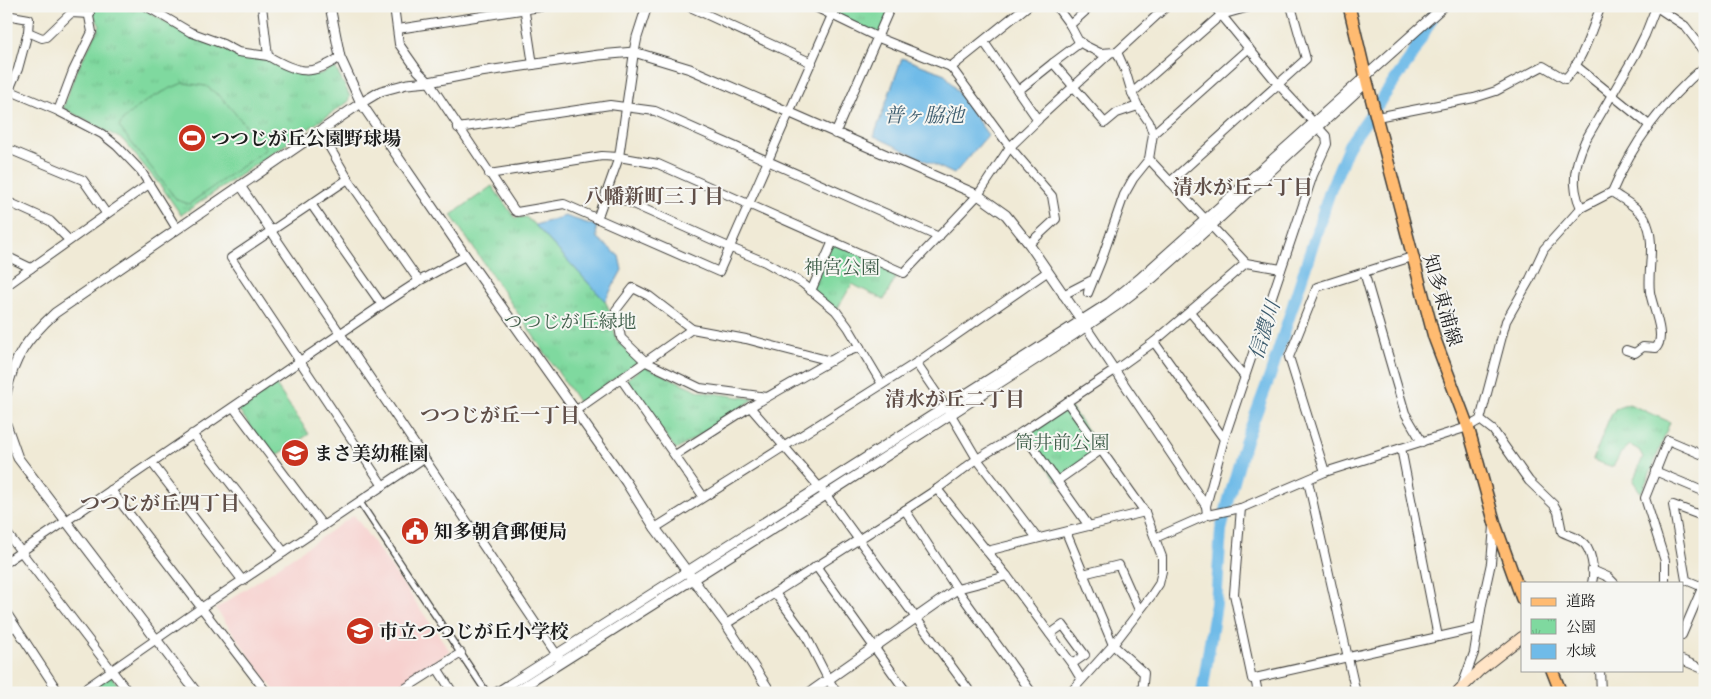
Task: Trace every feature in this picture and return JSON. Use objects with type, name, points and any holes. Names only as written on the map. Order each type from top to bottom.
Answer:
[{"type":"main road","name":"知多東浦線","points":[[1350,6],[1366,79],[1434,337],[1468,427],[1495,524],[1521,596]]},
{"type":"main road","points":[[1459,690],[1480,670],[1521,638]]},
{"type":"main road","points":[[1553,672],[1561,693]]},
{"type":"street","points":[[146,6],[190,32],[223,44],[238,52],[268,56],[296,69],[310,70],[326,67],[340,57]]},
{"type":"street","points":[[262,6],[268,56]]},
{"type":"street","points":[[330,6],[340,57],[361,104],[626,482],[655,528],[726,624],[770,693]]},
{"type":"street","points":[[394,6],[399,44],[418,71],[429,82],[515,211],[564,204],[719,272],[836,6]]},
{"type":"street","points":[[398,29],[547,6]]},
{"type":"street","points":[[597,219],[619,157],[634,52],[647,6]]},
{"type":"street","points":[[688,6],[812,63]]},
{"type":"street","points":[[813,6],[879,38],[950,67],[1010,147],[1052,196],[1056,220],[1029,244]]},
{"type":"street","points":[[835,134],[879,38],[891,6]]},
{"type":"street","points":[[950,67],[984,42],[1027,6]]},
{"type":"street","points":[[1056,6],[1081,42],[1100,53],[1113,52]]},
{"type":"street","points":[[1070,25],[1091,6]]},
{"type":"street","points":[[489,174],[602,156],[658,164],[904,273],[978,195],[1010,147],[1073,87],[1167,6]]},
{"type":"street","points":[[1206,506],[1224,439],[1313,175],[1327,144],[1326,136],[1278,84],[1214,6]]},
{"type":"street","points":[[1132,93],[1221,15],[1253,6]]},
{"type":"street","points":[[1170,182],[1306,59],[1291,6]]},
{"type":"street","points":[[496,693],[559,658],[690,574],[819,487],[948,410],[1153,278],[1208,223],[1316,126],[1444,6]]},
{"type":"street","points":[[1377,117],[1474,98],[1496,91],[1542,66],[1565,78],[1575,66],[1601,6]]},
{"type":"street","points":[[1581,208],[1574,186],[1577,159],[1585,141],[1646,35],[1655,7],[1685,26],[1705,52]]},
{"type":"street","points":[[525,8],[533,66]]},
{"type":"street","points":[[28,32],[42,38],[46,37],[71,13],[89,10],[92,32],[73,71],[58,111]]},
{"type":"street","points":[[6,15],[29,19],[28,32],[7,92],[58,111],[102,134],[117,146],[142,171],[177,229]]},
{"type":"street","points":[[984,42],[1038,120],[1036,121]]},
{"type":"street","points":[[1018,91],[1081,42]]},
{"type":"street","points":[[1153,134],[1249,48]]},
{"type":"street","points":[[6,394],[11,372],[22,349],[34,333],[56,314],[177,229],[381,91],[407,84],[429,82],[480,72],[533,66],[599,55],[634,52],[690,69],[978,195],[1006,214],[1029,244],[1115,370],[1211,515]]},
{"type":"street","points":[[1063,295],[1090,281],[1088,293],[1101,262],[1124,195],[1133,179],[1149,159],[1153,134],[1149,122],[1138,106],[1125,70],[1113,52]]},
{"type":"street","points":[[1053,62],[1105,123],[1117,113],[1138,106]]},
{"type":"street","points":[[1575,66],[1649,125]]},
{"type":"street","points":[[1155,538],[1211,515],[1241,508],[1308,481],[1325,472],[1468,427],[1480,420],[1506,321],[1530,279],[1544,249],[1581,208],[1612,192],[1622,168],[1649,125],[1663,107],[1705,66]]},
{"type":"street","points":[[458,128],[610,104],[655,111],[939,238]]},
{"type":"street","points":[[320,132],[348,178],[419,280]]},
{"type":"street","points":[[6,148],[83,180],[106,214]]},
{"type":"street","points":[[1149,159],[1246,262],[1281,269]]},
{"type":"street","points":[[348,178],[231,258],[383,486]]},
{"type":"street","points":[[6,286],[149,184]]},
{"type":"street","points":[[240,186],[559,658]]},
{"type":"street","points":[[606,192],[765,262],[802,283],[836,311],[848,327],[882,384]]},
{"type":"street","points":[[1612,192],[1637,210],[1646,221],[1651,240],[1650,292],[1659,325],[1659,343],[1656,348],[1643,347],[1635,353],[1626,350]]},
{"type":"street","points":[[6,201],[50,221],[70,240]]},
{"type":"street","points":[[311,204],[382,305]]},
{"type":"street","points":[[812,290],[833,241]]},
{"type":"street","points":[[6,256],[31,268]]},
{"type":"street","points":[[6,562],[419,280],[466,256]]},
{"type":"street","points":[[1325,472],[1289,357],[1317,287],[1412,257]]},
{"type":"street","points":[[726,624],[905,510],[977,459],[1022,432],[1115,370],[1154,342],[1246,262]]},
{"type":"street","points":[[655,528],[916,363],[1048,272]]},
{"type":"street","points":[[1364,272],[1405,413],[1422,442]]},
{"type":"street","points":[[767,397],[700,388],[646,362],[621,338],[616,310],[633,288],[648,296],[692,330],[746,339],[831,361]]},
{"type":"street","points":[[1190,312],[1245,377]]},
{"type":"street","points":[[576,411],[692,330]]},
{"type":"street","points":[[1154,342],[1224,439]]},
{"type":"street","points":[[675,455],[767,397],[844,353],[860,347]]},
{"type":"street","points":[[916,363],[948,410],[977,459],[1037,538]]},
{"type":"street","points":[[621,379],[703,496]]},
{"type":"street","points":[[1067,402],[1145,512],[1162,557],[1162,571],[1158,584],[1151,596],[1113,646],[1070,693]]},
{"type":"street","points":[[750,407],[826,495],[971,693]]},
{"type":"street","points":[[234,408],[323,526]]},
{"type":"street","points":[[690,574],[826,495],[948,410]]},
{"type":"street","points":[[1480,420],[1493,430],[1529,481],[1554,505],[1558,512],[1562,532],[1582,541],[1586,546],[1590,554],[1592,582]]},
{"type":"street","points":[[6,424],[18,458],[197,693]]},
{"type":"street","points":[[1022,432],[1089,526]]},
{"type":"street","points":[[192,434],[284,552]]},
{"type":"street","points":[[1665,582],[1665,562],[1644,498],[1668,440],[1704,454]]},
{"type":"street","points":[[1402,448],[1438,637]]},
{"type":"street","points":[[1057,481],[1102,450]]},
{"type":"street","points":[[79,693],[201,608],[424,458]]},
{"type":"street","points":[[152,463],[243,581]]},
{"type":"street","points":[[1655,471],[1705,492]]},
{"type":"street","points":[[1308,481],[1356,693]]},
{"type":"street","points":[[937,489],[1007,576],[1081,679]]},
{"type":"street","points":[[112,490],[267,693]]},
{"type":"street","points":[[359,501],[487,693]]},
{"type":"street","points":[[1684,630],[1704,585],[1686,580],[1673,505],[1705,518]]},
{"type":"street","points":[[1241,508],[1234,594],[1252,679],[1478,628]]},
{"type":"street","points":[[905,510],[957,589],[1032,693]]},
{"type":"street","points":[[986,551],[1145,512]]},
{"type":"street","points":[[1459,690],[1474,653],[1491,563],[1495,524]]},
{"type":"street","points":[[6,532],[129,693]]},
{"type":"street","points":[[1066,532],[1113,646],[1144,673],[1142,693]]},
{"type":"street","points":[[1083,574],[1119,565],[1139,610]]},
{"type":"street","points":[[816,566],[907,693]]},
{"type":"street","points":[[1592,570],[1608,577],[1613,582]]},
{"type":"street","points":[[809,693],[957,589],[1007,576]]},
{"type":"street","points":[[776,593],[805,634],[837,693]]},
{"type":"street","points":[[6,612],[59,693]]},
{"type":"street","points":[[1050,634],[1063,625],[1085,655],[1072,664]]},
{"type":"street","points":[[6,632],[15,626]]},
{"type":"street","points":[[398,693],[461,653]]},
{"type":"street","points":[[513,693],[559,658]]},
{"type":"street","points":[[1684,661],[1705,670]]},
{"type":"street","points":[[437,668],[453,693]]},
{"type":"street","points":[[1600,672],[1601,693]]},
{"type":"street","points":[[1255,678],[1258,693]]},
{"type":"shaded area","points":[[354,515],[450,651],[387,693],[276,693],[216,609]]},
{"type":"green space","points":[[94,6],[120,6],[133,11],[141,7],[189,36],[220,47],[237,56],[267,59],[280,68],[294,73],[320,74],[335,67],[350,96],[348,102],[181,215],[163,189],[123,140],[63,108],[75,74],[100,26],[93,14]]},
{"type":"green space","points":[[836,6],[891,6],[879,38],[833,15]]},
{"type":"green space","name":"つつじが丘公園野球場","points":[[183,83],[206,86],[221,97],[266,149],[189,204],[177,200],[119,127],[130,113],[138,107],[156,95]]},
{"type":"green space","name":"つつじが丘緑地","points":[[492,186],[515,218],[526,217],[535,225],[605,301],[609,309],[616,339],[636,360],[637,363],[579,403],[451,215]]},
{"type":"green space","name":"神宮公園","points":[[833,241],[899,271],[884,300],[852,284],[836,311],[811,291]]},
{"type":"green space","points":[[644,366],[699,391],[754,399],[678,449],[675,448],[653,418],[627,379]]},
{"type":"green space","points":[[275,384],[309,434],[273,458],[238,409]]},
{"type":"green space","name":"筒井前公園","points":[[1067,402],[1101,450],[1057,481],[1022,432]]},
{"type":"green space","points":[[1629,404],[1670,422],[1641,493],[1633,481],[1643,457],[1639,450],[1630,445],[1620,454],[1613,467],[1593,460],[1608,421],[1615,409]]},
{"type":"green space","points":[[109,677],[112,677],[124,693],[85,693]]},
{"type":"water","name":"普ヶ脇池","points":[[902,58],[945,74],[988,135],[954,174],[874,136]]},
{"type":"water","points":[[565,216],[596,226],[597,238],[619,256],[622,270],[605,301],[535,225]]},
{"type":"waterway","name":"信濃川","points":[[1202,693],[1216,604],[1221,530],[1245,443],[1270,376],[1330,191],[1349,145],[1408,62],[1436,11]]},
{"type":"place","name":"つつじが丘公園野球場","points":[[192,138]]},
{"type":"place","name":"まさ美幼稚園","points":[[295,453]]},
{"type":"place","name":"知多朝倉郵便局","points":[[415,531]]},
{"type":"place","name":"市立つつじが丘小学校","points":[[360,631]]},
{"type":"district","name":"清水が丘一丁目","points":[[1243,187]]},
{"type":"district","name":"八幡新町三丁目","points":[[654,196]]},
{"type":"district","name":"清水が丘二丁目","points":[[955,399]]},
{"type":"district","name":"つつじが丘一丁目","points":[[500,415]]},
{"type":"district","name":"つつじが丘四丁目","points":[[160,503]]}]
